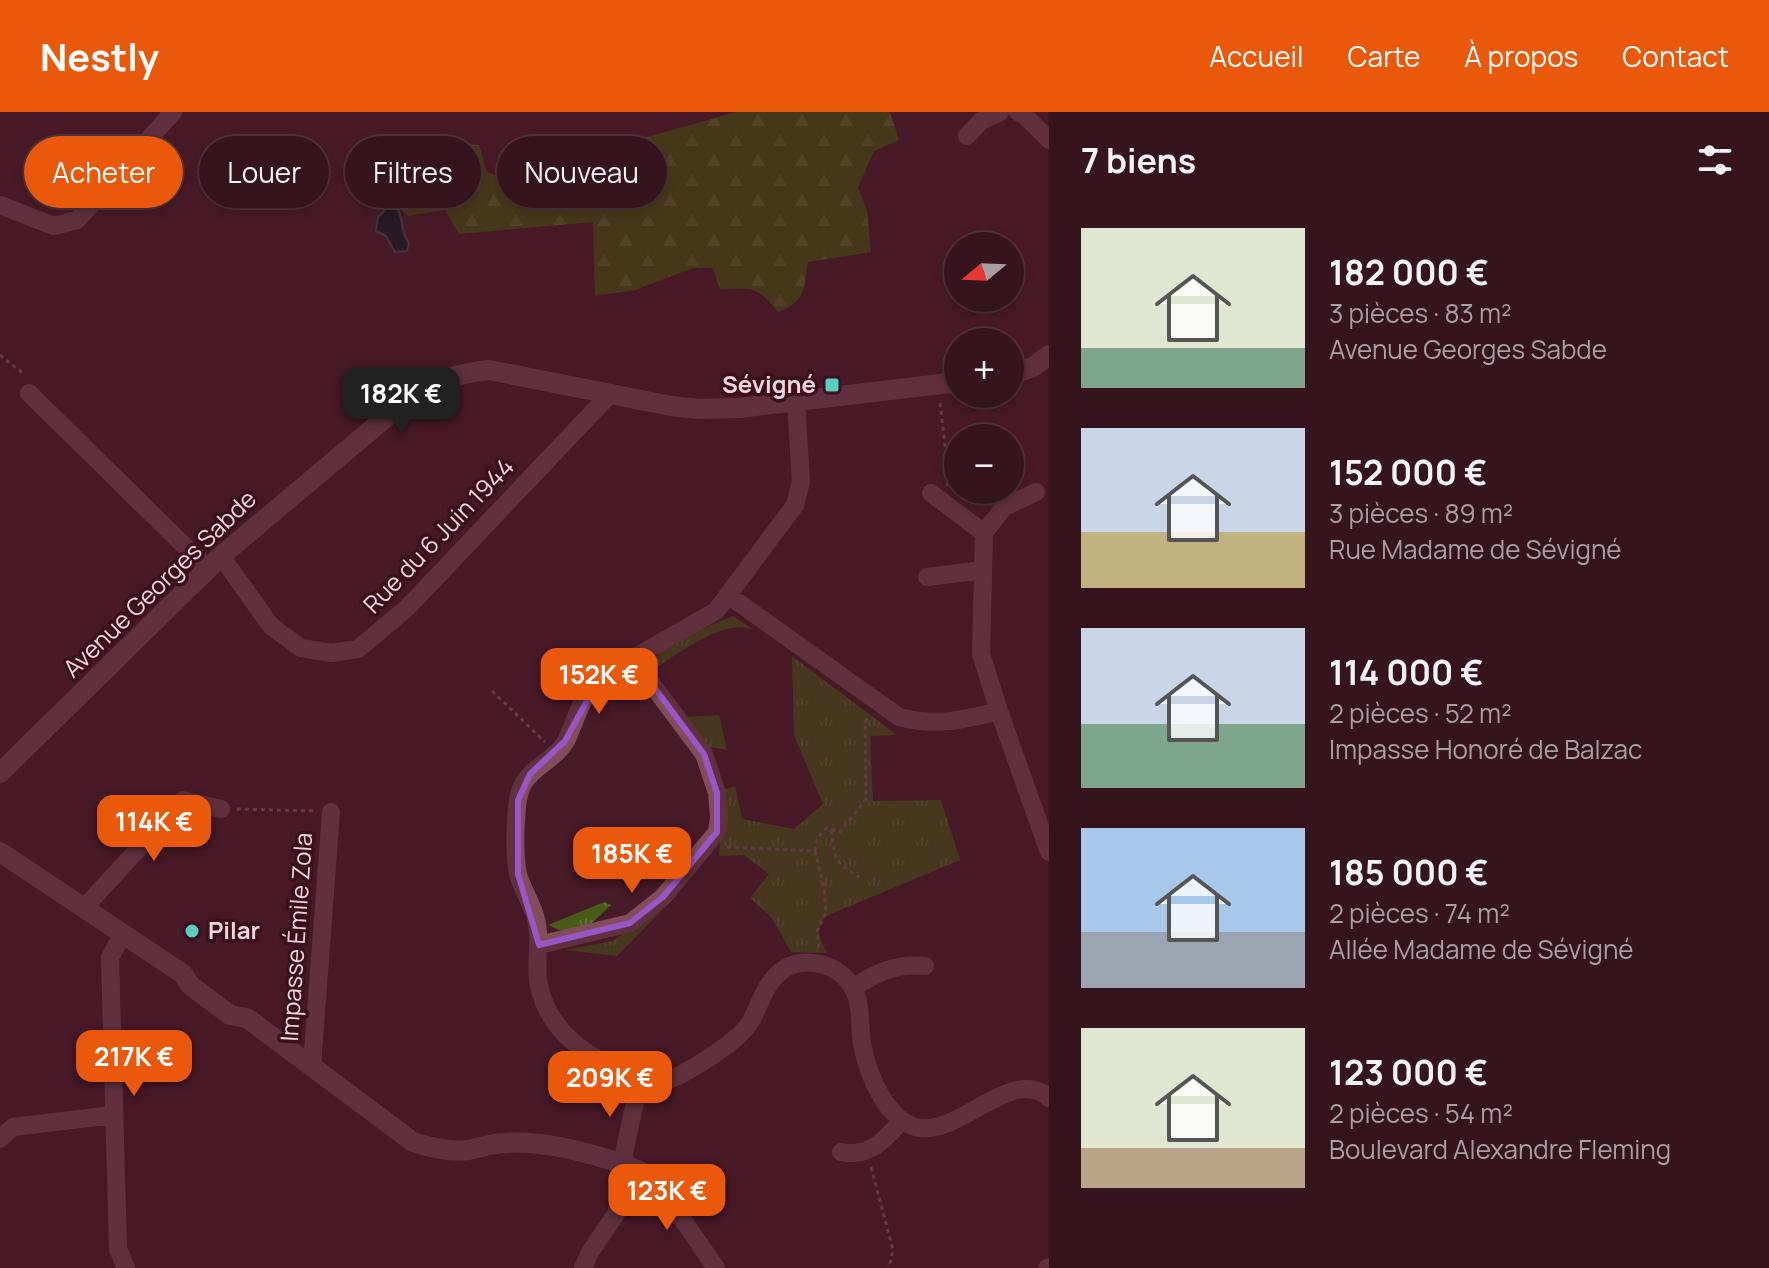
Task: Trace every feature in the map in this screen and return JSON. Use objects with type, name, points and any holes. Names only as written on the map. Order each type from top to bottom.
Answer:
[{"type":"street","points":[[0,205],[54,226],[77,220],[173,112]]},
{"type":"street","points":[[967,136],[981,121],[1000,112]]},
{"type":"street","points":[[1018,112],[1049,140]]},
{"type":"street","points":[[1024,370],[1049,355]]},
{"type":"street","name":"Avenue Georges Sabde","points":[[0,773],[215,562],[415,393],[438,381],[489,370],[699,409],[739,408],[944,384]]},
{"type":"street","name":"Rue du 6 Juin 1944","points":[[29,393],[215,562],[271,626],[301,648],[331,653],[358,649],[408,607],[611,393]]},
{"type":"street","points":[[796,400],[801,482],[799,495],[728,595],[716,611],[600,677],[590,687],[565,741],[522,785],[518,800],[518,874],[536,919],[538,984],[551,1017],[570,1042],[639,1083],[663,1082],[713,1056],[748,1026],[764,991],[783,969],[808,962],[821,964],[841,975],[853,988],[859,1006],[862,1045],[879,1093],[889,1111],[909,1125],[923,1129],[951,1122],[1014,1090],[1032,1088],[1042,1091],[1049,1098]]},
{"type":"street","points":[[1036,492],[1004,507],[984,533],[981,654],[1049,852]]},
{"type":"street","points":[[938,497],[984,533]]},
{"type":"street","points":[[927,577],[983,570]]},
{"type":"street","points":[[728,595],[899,717],[922,723],[950,723],[999,711]]},
{"type":"street","points":[[539,945],[630,923],[663,897],[717,832],[717,793],[704,754],[633,659]]},
{"type":"street","points":[[84,908],[183,800],[221,809]]},
{"type":"street","name":"Impasse Émile Zola","points":[[312,1066],[331,812]]},
{"type":"street","points":[[0,852],[183,974],[190,985],[230,1015],[247,1018],[413,1142],[429,1148],[463,1150],[520,1143],[622,1163],[644,1173],[667,1197],[716,1268]]},
{"type":"street","points":[[123,934],[110,957],[118,1249],[126,1268]]},
{"type":"street","points":[[853,988],[869,977],[904,964],[925,966]]},
{"type":"street","points":[[622,1163],[639,1083]]},
{"type":"street","points":[[0,1139],[13,1127],[113,1115]]},
{"type":"street","points":[[841,1152],[866,1151],[884,1142],[902,1120]]},
{"type":"street","points":[[583,1268],[590,1252],[644,1173]]},
{"type":"path","points":[[0,355],[29,378],[29,393]]},
{"type":"path","points":[[938,497],[949,478],[948,408]]},
{"type":"path","points":[[492,691],[556,753]]},
{"type":"path","points":[[821,964],[817,931],[826,913],[824,887],[815,851],[817,838],[826,828],[840,832],[866,799],[865,722],[878,703]]},
{"type":"path","points":[[221,809],[331,812]]},
{"type":"path","points":[[831,830],[833,854],[838,864],[859,877]]},
{"type":"path","points":[[703,847],[815,851]]},
{"type":"path","points":[[866,1151],[893,1250],[889,1268]]},
{"type":"highlighted area","points":[[633,659],[673,711],[704,754],[717,793],[717,832],[663,897],[630,923],[539,945],[518,874],[518,800],[530,774],[565,741],[600,677]]},
{"type":"green space","points":[[736,112],[890,112],[899,140],[874,151],[858,187],[867,211],[871,252],[808,262],[799,298],[778,312],[765,297],[753,290],[720,289],[713,268],[693,268],[635,290],[595,296],[593,222],[459,234],[445,210],[408,216],[399,208],[481,208],[481,152],[487,172],[497,176],[497,208],[667,208],[667,136],[651,136]]},
{"type":"green space","points":[[733,616],[754,630],[742,627],[715,633],[652,670],[645,662],[702,629]]},
{"type":"green space","points":[[792,656],[897,735],[870,736],[873,801],[941,800],[960,860],[826,916],[820,925],[820,934],[828,953],[791,952],[772,918],[750,898],[769,874],[744,855],[719,856],[723,790],[735,786],[742,819],[794,829],[823,804],[794,735]]},
{"type":"green space","points":[[719,715],[727,750],[705,746],[685,717]]},
{"type":"green space","points":[[604,902],[611,905],[592,923],[564,932],[548,925]]},
{"type":"green space","points":[[667,905],[617,956],[565,950],[612,941]]},
{"type":"water","points":[[387,208],[397,208],[409,243],[407,251],[395,252],[386,236],[376,231],[378,217]]},
{"type":"place","name":"Sévigné","points":[[832,385]]},
{"type":"place","name":"Pilar","points":[[192,931]]}]
